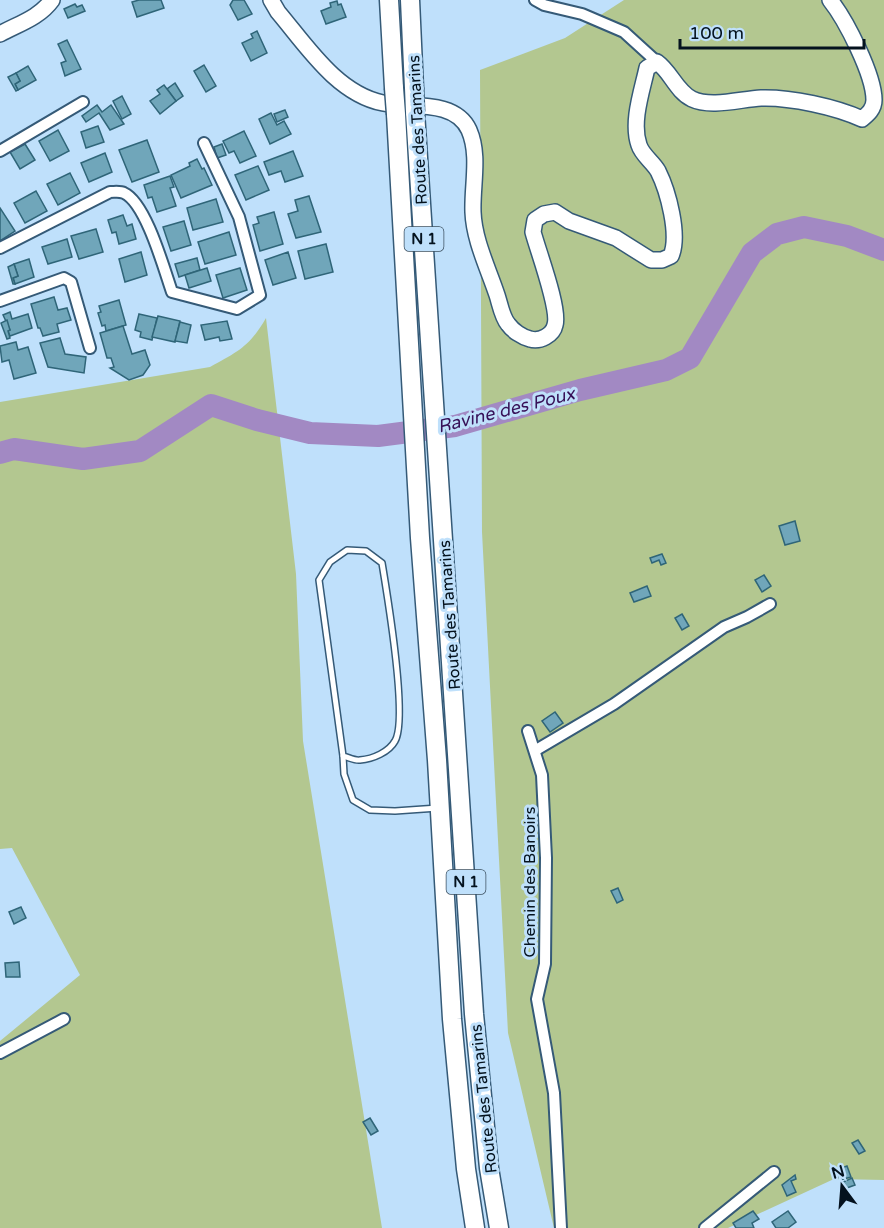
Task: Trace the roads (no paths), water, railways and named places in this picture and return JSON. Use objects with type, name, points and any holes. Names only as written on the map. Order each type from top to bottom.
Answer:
[{"type":"highway","name":"Route des Tamarins","points":[[389,0],[394,88],[389,108],[411,367],[420,538],[440,808],[453,1030],[466,1169],[475,1228]]},
{"type":"highway","name":"Route des Tamarins","points":[[410,0],[414,88],[424,110],[432,366],[474,1014],[489,1168],[499,1228]]},
{"type":"main road","points":[[0,34],[24,23],[46,8],[52,0]]},
{"type":"main road","points":[[271,0],[278,12],[338,80],[363,96],[389,108],[458,114],[468,129],[473,143],[475,182],[473,213],[481,248],[506,323],[519,334],[532,340],[547,337],[555,326],[556,312],[533,232],[535,220],[544,214],[555,213],[569,221],[616,238],[651,260],[662,260],[671,256],[674,249],[675,238],[669,203],[657,170],[639,146],[636,127],[647,68],[657,62],[667,69],[676,86],[693,99],[722,103],[763,98],[800,102],[844,111],[862,119],[871,111],[875,102],[870,79],[843,16],[830,0]]},
{"type":"street","points":[[535,0],[582,14],[624,32],[657,62]]},
{"type":"street","points":[[0,151],[83,102]]},
{"type":"street","points":[[0,248],[110,192],[122,192],[132,199],[150,229],[172,292],[237,309],[260,295],[238,217],[204,143]]},
{"type":"street","points":[[0,301],[63,278],[71,282],[90,348]]},
{"type":"street","points":[[536,750],[614,704],[724,627],[770,604]]},
{"type":"street","name":"Chemin des Banoirs","points":[[528,731],[536,750],[542,775],[546,858],[545,964],[537,999],[554,1093],[561,1228]]},
{"type":"street","points":[[0,1053],[64,1019]]},
{"type":"street","points":[[705,1228],[774,1172]]},
{"type":"lane","points":[[343,756],[359,761],[380,755],[396,741],[400,718],[390,615],[382,563],[366,551],[347,550],[330,562],[320,580],[344,774],[353,800],[370,810],[440,808]]},
{"type":"waterway","name":"Ravine des Poux","points":[[0,453],[14,449],[83,459],[140,451],[211,405],[257,420],[310,433],[378,436],[455,426],[580,390],[666,370],[690,358],[752,253],[777,234],[804,227],[847,236],[884,250]]}]
